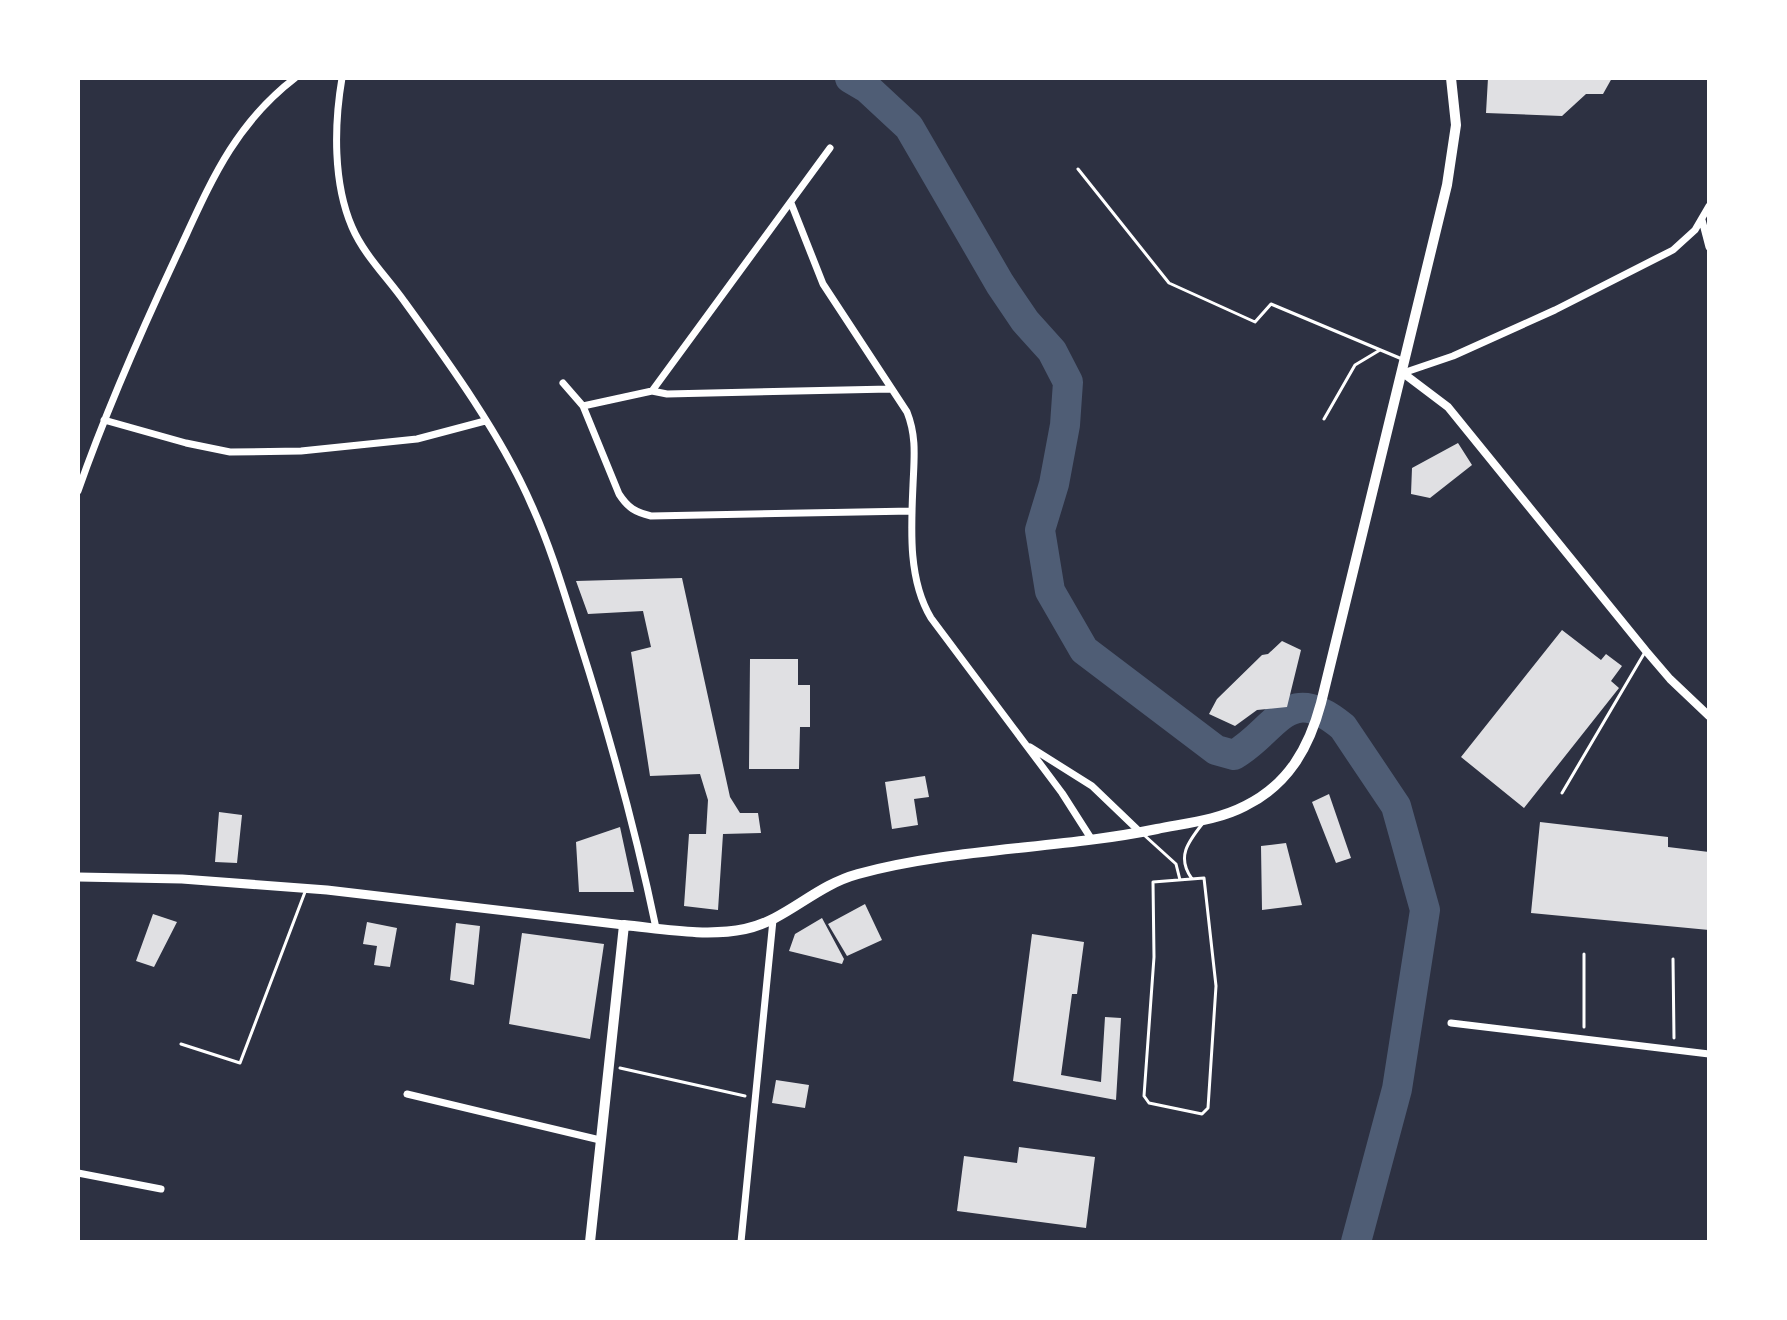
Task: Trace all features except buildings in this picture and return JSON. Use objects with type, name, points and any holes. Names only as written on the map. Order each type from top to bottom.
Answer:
[{"type":"main road","points":[[78,877],[182,879],[307,889],[624,925],[723,932],[747,929],[773,920],[829,884],[858,874],[903,864],[1141,833],[1205,820],[1245,806],[1281,780],[1299,760],[1321,703],[1454,153],[1456,125],[1451,78]]},
{"type":"main road","points":[[590,1242],[624,925]]},
{"type":"street","points":[[78,491],[130,356],[220,164],[252,116],[295,78]]},
{"type":"street","points":[[342,78],[337,126],[339,166],[352,228],[439,350],[485,421],[512,465],[548,541],[641,852],[656,928]]},
{"type":"street","points":[[652,391],[830,148]]},
{"type":"street","points":[[791,203],[823,284],[907,412],[913,428],[912,511],[915,583],[920,601],[1062,793],[1092,840]]},
{"type":"street","points":[[1403,373],[1453,356],[1555,310],[1673,250],[1685,241],[1709,206]]},
{"type":"street","points":[[1702,220],[1709,247]]},
{"type":"street","points":[[1403,373],[1448,407],[1646,651],[1709,716]]},
{"type":"street","points":[[563,383],[583,406],[619,494],[626,505],[636,512],[651,516],[912,511]]},
{"type":"street","points":[[583,406],[652,391],[667,394],[890,389]]},
{"type":"street","points":[[104,420],[230,452],[301,451],[417,439],[485,421]]},
{"type":"street","points":[[1025,744],[1092,786],[1141,833]]},
{"type":"street","points":[[741,1242],[773,920]]},
{"type":"street","points":[[1451,1023],[1709,1054]]},
{"type":"street","points":[[407,1094],[600,1140]]},
{"type":"street","points":[[78,1173],[161,1189]]},
{"type":"lane","points":[[1078,169],[1169,283],[1255,322],[1271,304],[1406,360]]},
{"type":"lane","points":[[1324,419],[1355,365],[1380,350]]},
{"type":"lane","points":[[1562,793],[1646,651]]},
{"type":"lane","points":[[1192,879],[1186,871],[1183,856],[1187,844],[1205,820]]},
{"type":"lane","points":[[1141,833],[1168,854],[1176,864],[1180,880]]},
{"type":"lane","points":[[1204,878],[1216,986],[1208,1108],[1202,1114],[1149,1103],[1144,1096],[1154,957],[1153,882],[1180,880],[1204,878]]},
{"type":"lane","points":[[181,1044],[240,1063],[307,889]]},
{"type":"path","points":[[1584,954],[1584,1039]]},
{"type":"path","points":[[1673,959],[1674,1050]]},
{"type":"path","points":[[608,1065],[756,1099]]},
{"type":"waterway","points":[[850,78],[867,88],[909,127],[1000,284],[1025,321],[1052,351],[1068,382],[1065,425],[1054,484],[1040,530],[1050,591],[1084,650],[1216,750],[1234,755],[1284,714],[1308,708],[1324,714],[1343,727],[1396,806],[1425,910],[1397,1089],[1356,1242]]}]
